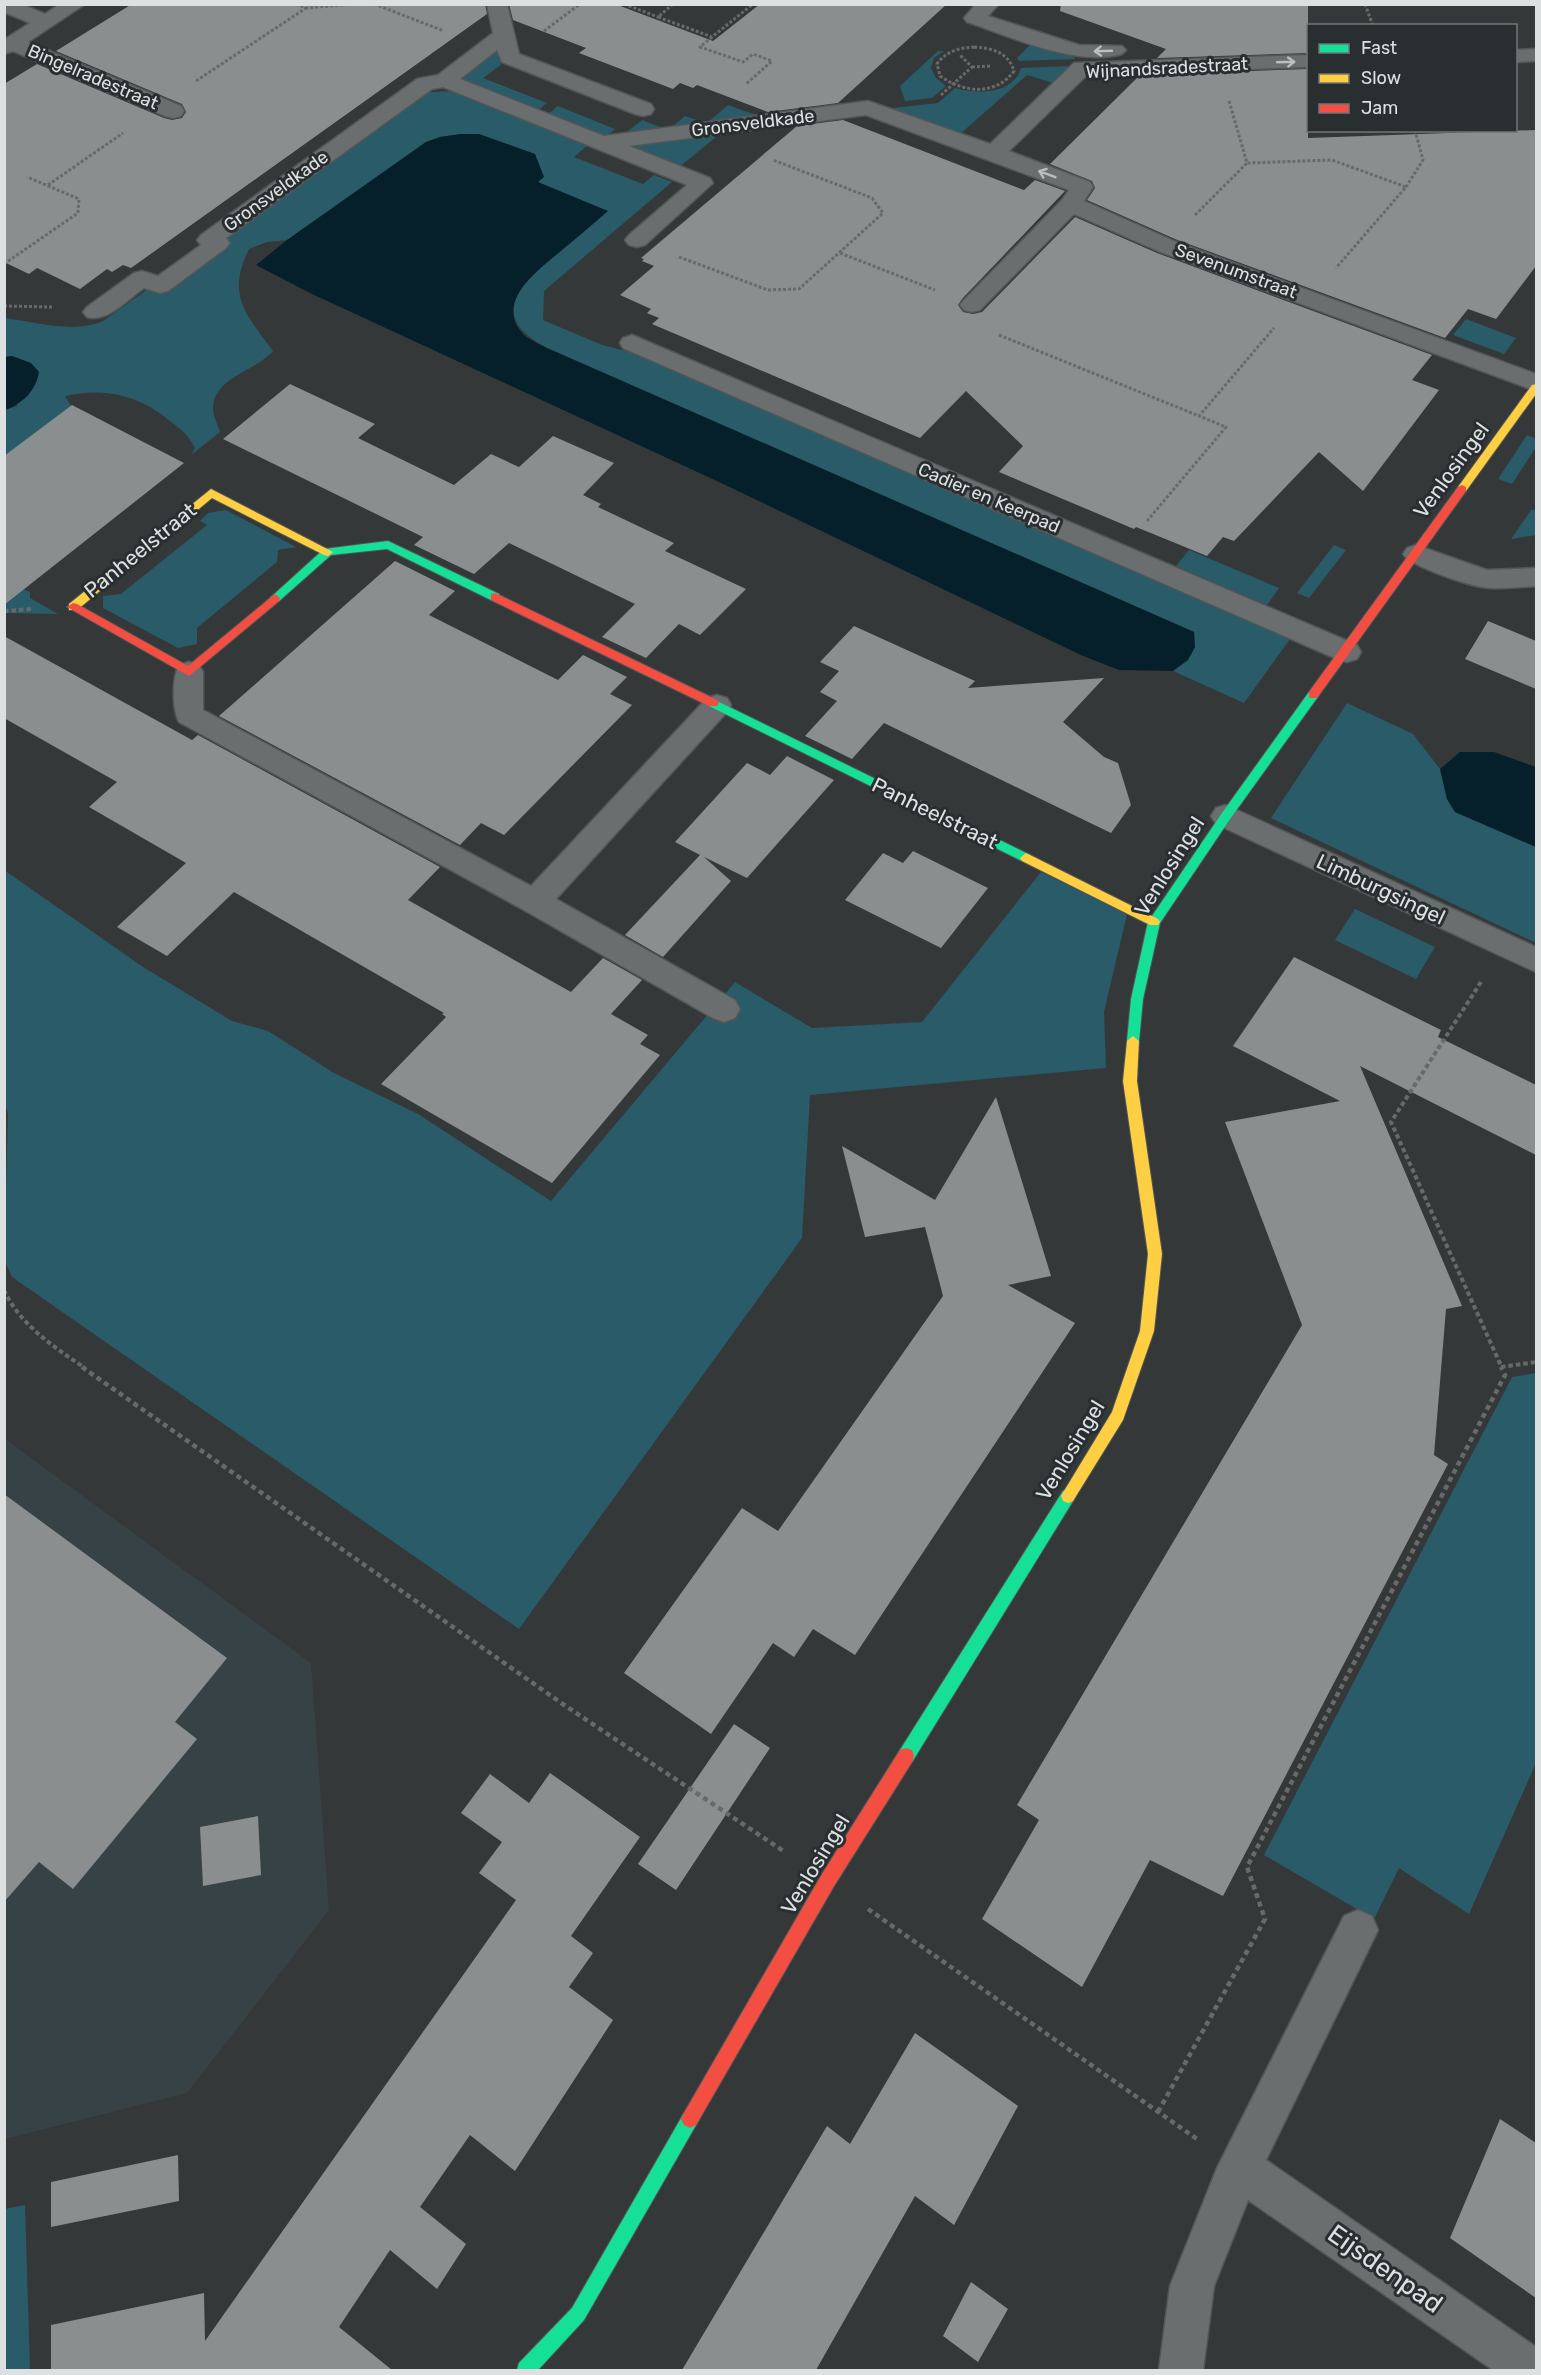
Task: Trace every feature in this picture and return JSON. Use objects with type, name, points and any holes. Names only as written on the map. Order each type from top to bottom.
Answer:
[{"type":"street","name":"Bingelradestraat","points":[[8,46],[75,4]]},
{"type":"street","points":[[497,4],[495,42],[509,58],[643,109]]},
{"type":"street","points":[[4,5],[47,22]]},
{"type":"street","points":[[981,11],[1078,51],[1307,45]]},
{"type":"street","points":[[1517,39],[1536,39]]},
{"type":"street","name":"Gronsveldkade","points":[[95,312],[142,278],[160,286],[218,243],[209,240],[237,219],[425,84],[445,80],[495,42]]},
{"type":"street","name":"Bingelradestraat","points":[[8,46],[165,107]]},
{"type":"street","points":[[1517,56],[1536,55]]},
{"type":"street","name":"Wijnandsradestraat","points":[[994,153],[1082,68],[1307,61]]},
{"type":"street","name":"Gronsveldkade","points":[[445,80],[702,183],[637,240]]},
{"type":"street","points":[[868,108],[1082,187],[1071,204],[972,305]]},
{"type":"street","name":"Gronsveldkade","points":[[602,143],[868,108]]},
{"type":"street","name":"Sevenumstraat","points":[[1071,204],[1166,246],[1536,383]]},
{"type":"street","name":"Cadier en Keerpad","points":[[632,343],[1347,652]]},
{"type":"street","name":"Venlosingel","points":[[526,2370],[578,2314],[828,1880],[1118,1414],[1147,1331],[1155,1254],[1130,1082],[1137,999],[1154,922],[1226,816],[1347,652],[1536,387]]},
{"type":"street","name":"Panheelstraat","points":[[189,672],[72,606],[211,493],[328,552],[388,545],[1154,922]]},
{"type":"street","points":[[328,552],[189,672],[189,715],[535,902],[724,1009]]},
{"type":"street","points":[[1416,554],[1487,579],[1536,578]]},
{"type":"street","points":[[535,902],[717,705]]},
{"type":"street","name":"Limburgsingel","points":[[1226,816],[1536,960]]},
{"type":"street","points":[[1181,2370],[1192,2286],[1239,2168],[1358,1930]]},
{"type":"street","name":"Eijsdenpad","points":[[1239,2168],[1531,2370]]},
{"type":"path","points":[[296,4],[306,8],[354,4]]},
{"type":"path","points":[[374,4],[495,42]]},
{"type":"path","points":[[624,4],[712,37]]},
{"type":"path","points":[[658,17],[674,4]]},
{"type":"path","points":[[738,91],[772,61],[753,54],[743,62],[700,46],[753,4]]},
{"type":"path","points":[[1365,4],[1372,24]]},
{"type":"path","points":[[47,185],[165,107],[306,8]]},
{"type":"path","points":[[868,108],[935,101],[972,67],[950,44]]},
{"type":"path","points":[[974,47],[995,50],[1010,59],[1014,71],[1005,82],[988,89],[966,88],[952,84],[940,76],[937,64],[945,54],[955,50],[974,47]]},
{"type":"path","points":[[1218,64],[1247,163]]},
{"type":"path","points":[[1199,416],[1406,187],[1423,165],[1425,156],[1416,132]]},
{"type":"path","points":[[637,240],[768,290],[799,289],[883,213],[872,198],[764,156]]},
{"type":"path","points":[[1166,246],[1247,163],[1332,160],[1406,187]]},
{"type":"path","points":[[4,264],[78,213],[79,199],[27,177]]},
{"type":"path","points":[[840,253],[972,305]]},
{"type":"path","points":[[993,333],[1226,427],[1119,554]]},
{"type":"path","points":[[1158,2112],[1265,1919],[1247,1867],[1505,1375],[1391,1122],[1483,979]]},
{"type":"path","points":[[4,1290],[40,1337],[567,1707],[828,1880],[1239,2168]]},
{"type":"path","points":[[1501,1367],[1536,1362]]},
{"type":"shaded area","points":[[1032,43],[1074,55],[1075,59],[1019,61],[1017,58]]},
{"type":"shaded area","points":[[497,47],[501,65],[483,78],[547,103],[536,112],[453,80]]},
{"type":"shaded area","points":[[938,51],[944,51],[934,58],[931,68],[936,78],[946,86],[932,98],[905,101],[900,86]]},
{"type":"shaded area","points":[[1071,66],[1053,83],[1027,75],[960,134],[884,109],[938,103],[955,88],[983,91],[1002,88],[1017,77],[1021,68]]},
{"type":"shaded area","points":[[452,91],[589,144],[574,157],[643,184],[654,175],[672,182],[544,291],[543,320],[602,345],[642,355],[1290,639],[1244,703],[1173,671],[1191,655],[1194,646],[1194,632],[538,343],[518,325],[514,310],[520,290],[533,271],[538,182],[461,134],[426,142],[287,240],[267,242],[249,249],[242,265],[239,292],[247,315],[273,351],[220,389],[213,409],[220,432],[191,455],[195,448],[190,440],[158,412],[133,399],[94,392],[65,396],[71,406],[66,415],[5,455],[5,410],[17,406],[12,356],[5,357],[5,318],[67,327],[92,325],[103,321],[415,98],[431,92]]},
{"type":"shaded area","points":[[728,105],[762,117],[706,124]]},
{"type":"shaded area","points":[[558,106],[615,129],[603,139],[546,116]]},
{"type":"shaded area","points":[[685,116],[697,120],[684,130],[622,136],[642,120],[668,130]]},
{"type":"shaded area","points":[[721,133],[678,168],[624,147]]},
{"type":"shaded area","points":[[461,134],[479,134],[535,154],[544,177],[538,182],[608,211],[542,266],[523,287],[516,298],[513,310],[515,322],[525,336],[547,348],[1194,632],[1195,647],[1188,660],[1173,671],[1119,670],[1083,656],[719,482],[310,293],[256,265],[287,240],[426,142]]},
{"type":"shaded area","points":[[1466,319],[1516,338],[1504,354],[1453,335]]},
{"type":"shaded area","points":[[12,356],[31,363],[39,372],[35,385],[27,396],[5,410],[5,357]]},
{"type":"shaded area","points":[[1527,435],[1536,439],[1536,447],[1512,484],[1498,479]]},
{"type":"shaded area","points":[[226,510],[296,547],[278,550],[277,562],[197,628],[197,644],[178,648],[103,608],[103,596],[121,594],[207,525],[200,521],[208,513]]},
{"type":"shaded area","points":[[1531,510],[1536,510],[1536,535],[1511,539]]},
{"type":"shaded area","points":[[1334,545],[1346,550],[1309,598],[1297,593]]},
{"type":"shaded area","points":[[1189,550],[1279,588],[1267,605],[1176,566]]},
{"type":"shaded area","points":[[4,582],[30,592],[30,598],[58,614],[5,613]]},
{"type":"shaded area","points":[[1347,703],[1413,734],[1440,769],[1447,799],[1455,812],[1536,847],[1536,943],[1271,818]]},
{"type":"shaded area","points":[[1460,752],[1494,752],[1536,767],[1536,847],[1455,812],[1447,799],[1440,769]]},
{"type":"shaded area","points":[[4,870],[143,967],[232,1021],[268,1031],[334,1073],[418,1114],[551,1201],[735,982],[812,1028],[922,1022],[1041,872],[1127,914],[1104,1012],[1106,1068],[810,1095],[802,1238],[519,1629],[12,1277],[4,1259],[8,1114],[4,1100]]},
{"type":"shaded area","points":[[1355,909],[1435,947],[1416,979],[1335,940]]},
{"type":"shaded area","points":[[1536,1373],[1536,1763],[1469,1914],[1399,1868],[1374,1919],[1264,1855],[1512,1377]]},
{"type":"shaded area","points":[[5,1439],[311,1663],[329,1910],[187,2093],[5,2139]]},
{"type":"shaded area","points":[[25,2205],[30,2370],[5,2370],[5,2209]]},
{"type":"building","points":[[132,4],[485,4],[487,14],[131,268],[123,265],[112,272],[107,269],[80,289],[37,268],[29,274],[4,262],[4,84],[37,64],[164,118],[172,120],[182,118],[186,112],[182,104],[56,51]]},
{"type":"building","points":[[509,4],[615,4],[713,41],[760,4],[947,4],[838,103],[768,112],[697,85],[693,88],[680,83],[673,89],[579,53],[586,48],[513,20]]},
{"type":"building","points":[[1061,4],[1308,4],[1307,53],[1157,58],[1166,49],[1060,11]]},
{"type":"building","points":[[1307,69],[1308,138],[1536,130],[1536,266],[1496,319],[1468,309],[1445,338],[1175,239],[1087,200],[1095,188],[1092,181],[1050,164],[1140,75]]},
{"type":"building","points":[[843,120],[1024,190],[1035,180],[1065,191],[962,299],[958,305],[963,312],[973,314],[982,312],[1075,217],[1157,253],[1432,355],[1412,380],[1439,390],[1363,491],[1319,452],[1234,541],[1223,537],[1207,556],[1136,527],[1134,529],[999,472],[1023,446],[966,391],[920,438],[652,324],[659,318],[647,313],[651,309],[620,295],[654,266],[642,261],[644,259],[641,258],[797,126]]},
{"type":"building","points":[[290,384],[375,424],[358,438],[454,485],[491,454],[519,467],[553,436],[614,463],[583,495],[601,504],[598,507],[674,543],[665,551],[746,589],[700,635],[679,624],[646,658],[602,637],[635,604],[509,543],[474,574],[414,545],[423,537],[223,439]]},
{"type":"building","points":[[72,405],[184,463],[4,605],[4,456]]},
{"type":"building","points":[[395,561],[455,591],[429,615],[558,680],[583,655],[627,677],[610,694],[632,705],[504,835],[481,823],[460,845],[219,716]]},
{"type":"building","points":[[1488,621],[1536,641],[1536,689],[1465,659]]},
{"type":"building","points":[[854,626],[975,681],[968,688],[1104,678],[1063,722],[1104,757],[1118,763],[1131,805],[1111,833],[884,723],[852,759],[805,736],[837,701],[820,692],[839,671],[820,662]]},
{"type":"building","points":[[4,636],[192,740],[198,735],[440,867],[408,900],[571,992],[603,958],[642,980],[611,1014],[648,1035],[640,1044],[660,1055],[552,1183],[381,1084],[446,1017],[442,1014],[444,1013],[234,892],[167,956],[117,927],[186,863],[89,807],[117,782],[4,718]]},
{"type":"building","points":[[787,756],[834,780],[747,878],[704,857],[731,881],[663,957],[625,935],[700,855],[675,842],[747,763],[770,775]]},
{"type":"building","points":[[913,851],[988,888],[941,948],[845,900],[883,853],[903,863]]},
{"type":"building","points":[[1294,957],[1441,1030],[1438,1037],[1536,1085],[1536,1155],[1360,1066],[1462,1306],[1446,1309],[1434,1455],[1448,1464],[1223,1896],[1150,1860],[1082,1987],[982,1919],[1039,1820],[1017,1805],[1302,1325],[1225,1122],[1340,1101],[1233,1046]]},
{"type":"building","points":[[996,1097],[1051,1276],[1008,1285],[1075,1323],[855,1655],[813,1629],[794,1657],[773,1643],[711,1734],[624,1673],[742,1508],[778,1531],[943,1296],[925,1227],[865,1237],[842,1146],[935,1200]]},
{"type":"building","points":[[4,1494],[227,1658],[175,1722],[197,1739],[73,1889],[39,1862],[4,1902]]},
{"type":"building","points":[[734,1724],[770,1748],[676,1890],[638,1864]]},
{"type":"building","points":[[550,1773],[640,1837],[571,1936],[593,1953],[569,1987],[613,2020],[515,2171],[470,2135],[420,2207],[466,2244],[437,2289],[390,2250],[339,2327],[392,2370],[51,2370],[51,2325],[204,2293],[205,2341],[516,1900],[479,1873],[502,1842],[461,1813],[490,1774],[529,1803]]},
{"type":"building","points":[[258,1816],[261,1875],[203,1886],[200,1827]]},
{"type":"building","points":[[915,2033],[1018,2106],[954,2225],[915,2196],[816,2370],[682,2370],[827,2126],[850,2144]]},
{"type":"building","points":[[1500,2119],[1536,2143],[1536,2298],[1450,2238]]},
{"type":"building","points":[[178,2155],[179,2201],[51,2227],[51,2182]]},
{"type":"building","points":[[971,2282],[1008,2309],[978,2362],[943,2336]]},
{"type":"traffic: fast","points":[[275,598],[328,552],[388,545],[495,597]]},
{"type":"traffic: fast","points":[[1133,1041],[1137,999],[1154,922],[1226,816],[1313,695]]},
{"type":"traffic: fast","points":[[713,703],[1026,858]]},
{"type":"traffic: fast","points":[[906,1756],[1068,1496]]},
{"type":"traffic: fast","points":[[526,2370],[578,2314],[690,2119]]},
{"type":"traffic: slow","points":[[1462,489],[1536,387]]},
{"type":"traffic: slow","points":[[73,607],[211,493],[328,552]]},
{"type":"traffic: slow","points":[[1026,858],[1154,922]]},
{"type":"traffic: slow","points":[[1068,1496],[1118,1415],[1147,1331],[1155,1254],[1130,1081],[1133,1041]]},
{"type":"traffic: jam","points":[[1313,695],[1462,489]]},
{"type":"traffic: jam","points":[[495,597],[713,703]]},
{"type":"traffic: jam","points":[[73,607],[189,672],[275,598]]},
{"type":"traffic: jam","points":[[690,2119],[828,1880],[906,1756]]}]
